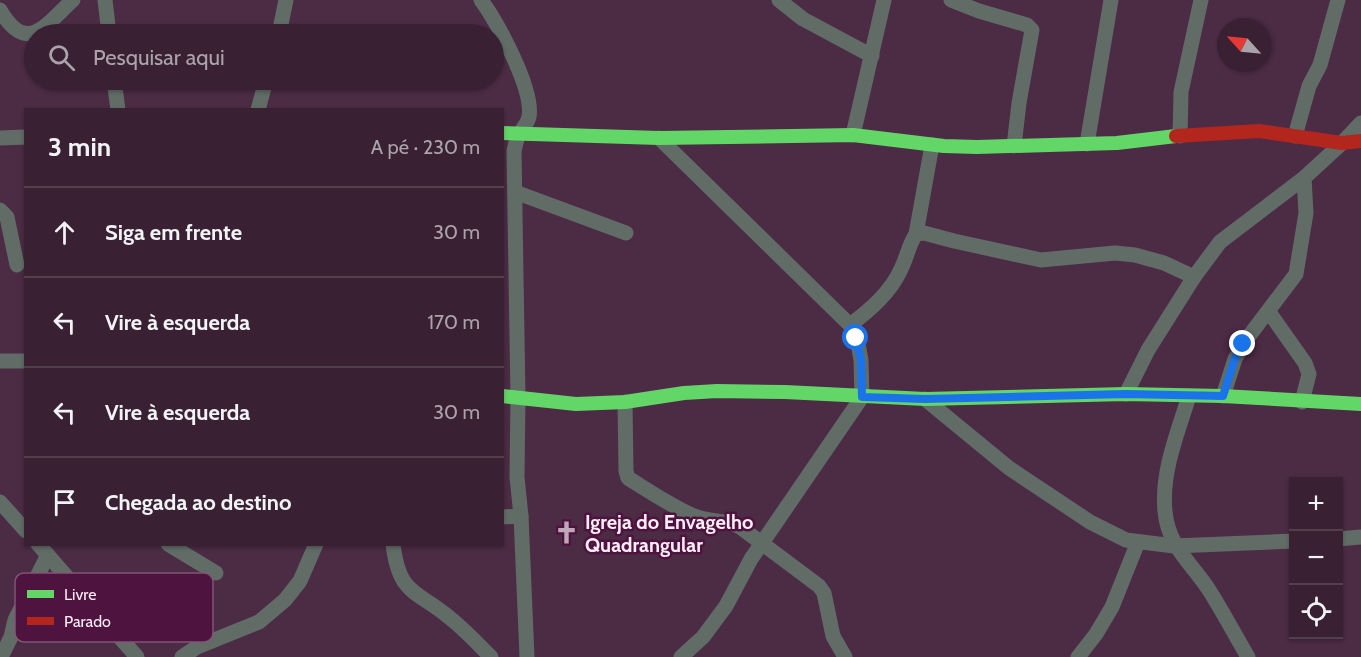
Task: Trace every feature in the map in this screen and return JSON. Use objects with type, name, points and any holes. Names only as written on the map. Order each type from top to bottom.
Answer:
[{"type":"street","points":[[46,24],[73,0]]},
{"type":"street","points":[[105,0],[108,24]]},
{"type":"street","points":[[281,24],[286,0]]},
{"type":"street","points":[[481,0],[498,24]]},
{"type":"street","points":[[495,0],[496,20]]},
{"type":"street","points":[[779,0],[803,19],[872,56]]},
{"type":"street","points":[[853,135],[884,0]]},
{"type":"street","points":[[951,0],[1027,26],[1032,30],[1014,146]]},
{"type":"street","points":[[1087,144],[1111,0]]},
{"type":"street","points":[[1180,136],[1181,92],[1201,0]]},
{"type":"street","points":[[1294,136],[1309,86],[1320,65],[1338,0]]},
{"type":"street","points":[[0,10],[14,29],[24,34]]},
{"type":"street","points":[[504,37],[519,69],[529,106],[529,117],[517,139],[514,151],[517,477],[521,516],[527,657]]},
{"type":"street","points":[[115,90],[118,108]]},
{"type":"street","points":[[259,108],[263,90]]},
{"type":"street","points":[[1126,394],[1138,367],[1194,277],[1220,242],[1304,178],[1361,123]]},
{"type":"street","points":[[504,133],[659,138],[853,135],[932,145],[976,147],[1087,144],[1258,131],[1342,143],[1361,141]]},
{"type":"street","points":[[0,138],[24,137]]},
{"type":"street","points":[[659,138],[850,325],[856,338],[861,360],[862,397],[751,559],[726,606],[704,637],[681,657]]},
{"type":"street","points":[[850,325],[865,314],[892,287],[916,234],[932,145]]},
{"type":"street","points":[[1223,396],[1235,358],[1243,344],[1296,274],[1306,213],[1304,178]]},
{"type":"street","points":[[515,192],[626,232]]},
{"type":"street","points":[[0,210],[7,217],[17,265]]},
{"type":"street","points":[[916,234],[924,233],[1041,260],[1116,253],[1135,255],[1164,263],[1194,277]]},
{"type":"street","points":[[1269,312],[1305,363],[1309,374],[1302,402]]},
{"type":"street","points":[[0,362],[24,361]]},
{"type":"street","points":[[504,396],[576,404],[625,402],[684,393],[717,391],[925,399],[1126,394],[1223,396],[1360,408]]},
{"type":"street","points":[[1189,396],[1170,457],[1165,491],[1165,513],[1174,546],[1209,590],[1248,657]]},
{"type":"street","points":[[925,399],[1009,468],[1047,495],[1126,540],[1174,546],[1289,541]]},
{"type":"street","points":[[625,402],[628,478],[694,516],[719,523],[733,523],[819,586],[824,594],[825,608],[833,636],[845,657]]},
{"type":"street","points":[[0,502],[24,529]]},
{"type":"street","points":[[504,517],[521,516]]},
{"type":"street","points":[[1343,539],[1361,537]]},
{"type":"street","points":[[1078,657],[1096,634],[1112,607],[1138,542]]},
{"type":"street","points":[[171,546],[216,573]]},
{"type":"street","points":[[213,641],[259,622],[285,600],[300,581],[315,546]]},
{"type":"street","points":[[394,546],[402,580],[418,597],[449,617],[491,657]]},
{"type":"street","points":[[34,573],[43,550],[63,573]]},
{"type":"street","points":[[1,657],[11,637],[15,620]]},
{"type":"street","points":[[124,642],[137,657]]},
{"type":"street","points":[[182,657],[209,642]]},
{"type":"traffic: fast","points":[[504,133],[659,138],[853,135],[944,146],[977,147],[1117,143],[1176,136]]},
{"type":"traffic: fast","points":[[504,396],[576,404],[625,402],[684,393],[717,391],[925,399],[1126,394],[1223,396],[1361,404]]},
{"type":"traffic: jam","points":[[1176,136],[1259,131],[1342,143],[1361,141]]},
{"type":"place","name":"Igreja do Envagelho Quadrangular","points":[[567,533]]},
{"type":"route","points":[[856,338],[861,360],[862,397],[925,399],[1126,394],[1223,396],[1235,358],[1243,344]]}]
